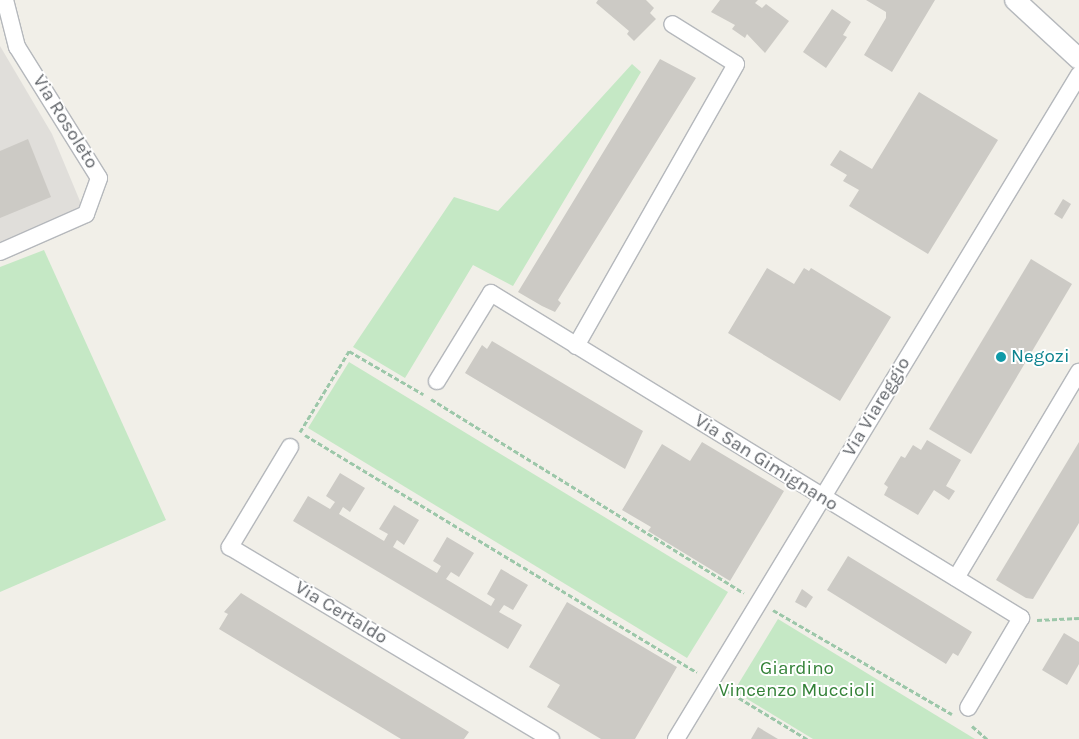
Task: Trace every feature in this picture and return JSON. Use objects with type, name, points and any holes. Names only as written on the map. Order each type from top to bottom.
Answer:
[{"type":"street","name":"Via Rosoleto","points":[[0,252],[86,214],[99,178],[17,47],[4,0]]},
{"type":"street","points":[[1015,0],[1079,59]]},
{"type":"street","points":[[576,346],[736,64],[672,24]]},
{"type":"street","name":"Via Viareggio","points":[[676,739],[1079,75]]},
{"type":"street","name":"Via San Gimignano","points":[[437,381],[491,293],[822,498],[1021,618]]},
{"type":"street","points":[[956,578],[1079,372]]},
{"type":"street","name":"Via Certaldo","points":[[290,447],[230,547],[551,739]]},
{"type":"street","points":[[966,717],[1021,618]]},
{"type":"path","points":[[290,447],[349,351],[759,602],[966,717],[987,739]]},
{"type":"path","points":[[300,432],[807,739]]},
{"type":"path","points":[[1021,618],[1047,621],[1079,618]]},
{"type":"shaded area","points":[[0,46],[52,134],[82,206],[0,242]]},
{"type":"green space","points":[[632,64],[641,72],[513,286],[473,265],[405,378],[353,347],[454,197],[498,211]]},
{"type":"green space","points":[[44,250],[166,520],[0,592],[0,267]]},
{"type":"green space","points":[[349,362],[728,592],[687,658],[308,428]]},
{"type":"green space","name":"Giardino Vincenzo Muccioli","points":[[778,619],[975,739],[813,739],[734,691]]},
{"type":"building","points":[[598,0],[646,0],[654,8],[650,13],[656,19],[634,41],[627,34],[629,31],[596,3]]},
{"type":"building","points":[[720,0],[758,0],[755,3],[762,8],[766,4],[789,21],[765,53],[747,34],[745,38],[732,29],[735,25],[711,12]]},
{"type":"building","points":[[866,0],[935,0],[892,72],[864,55],[886,18],[886,12]]},
{"type":"building","points":[[832,9],[851,22],[843,35],[847,37],[826,68],[803,52]]},
{"type":"building","points":[[660,59],[696,78],[558,300],[561,303],[555,312],[518,292]]},
{"type":"building","points":[[919,92],[998,140],[928,254],[849,206],[859,190],[843,181],[847,175],[830,165],[840,150],[872,169]]},
{"type":"building","points":[[28,139],[51,197],[0,218],[0,151]]},
{"type":"building","points":[[1063,199],[1071,204],[1062,219],[1054,214]]},
{"type":"building","name":"Negozi","points":[[1031,259],[1072,284],[971,454],[929,429]]},
{"type":"building","points":[[767,268],[794,284],[804,268],[809,271],[811,268],[891,317],[840,401],[728,333]]},
{"type":"building","points":[[492,341],[643,431],[625,469],[465,373],[482,345],[487,349]]},
{"type":"building","points":[[927,440],[961,460],[946,486],[955,491],[949,500],[934,490],[918,515],[884,495],[888,487],[884,484],[901,456],[905,458],[913,445],[921,450]]},
{"type":"building","points":[[702,442],[784,491],[730,581],[648,531],[651,527],[622,510],[662,444],[690,461]]},
{"type":"building","points":[[1079,442],[1079,523],[1033,599],[1026,598],[996,580]]},
{"type":"building","points":[[340,473],[365,488],[350,512],[343,507],[339,514],[384,541],[388,534],[379,529],[394,505],[419,520],[404,545],[397,540],[393,547],[437,573],[441,566],[433,561],[447,537],[474,553],[459,577],[451,572],[446,579],[491,606],[495,599],[487,594],[501,569],[528,585],[513,610],[504,605],[499,612],[522,625],[508,649],[293,521],[308,496],[330,509],[335,502],[326,496]]},
{"type":"building","points":[[848,556],[972,632],[958,656],[953,653],[946,664],[827,590]]},
{"type":"building","points":[[802,589],[813,597],[806,608],[795,602]]},
{"type":"building","points":[[241,593],[469,732],[464,739],[401,739],[219,629],[228,614],[224,612]]},
{"type":"building","points":[[567,602],[677,667],[635,739],[601,739],[547,707],[560,685],[529,667]]},
{"type":"building","points":[[1064,633],[1079,642],[1079,664],[1067,685],[1042,670]]},
{"type":"building","points":[[758,727],[778,739],[751,739]]},
{"type":"place","name":"Negozi","points":[[1001,357]]}]
